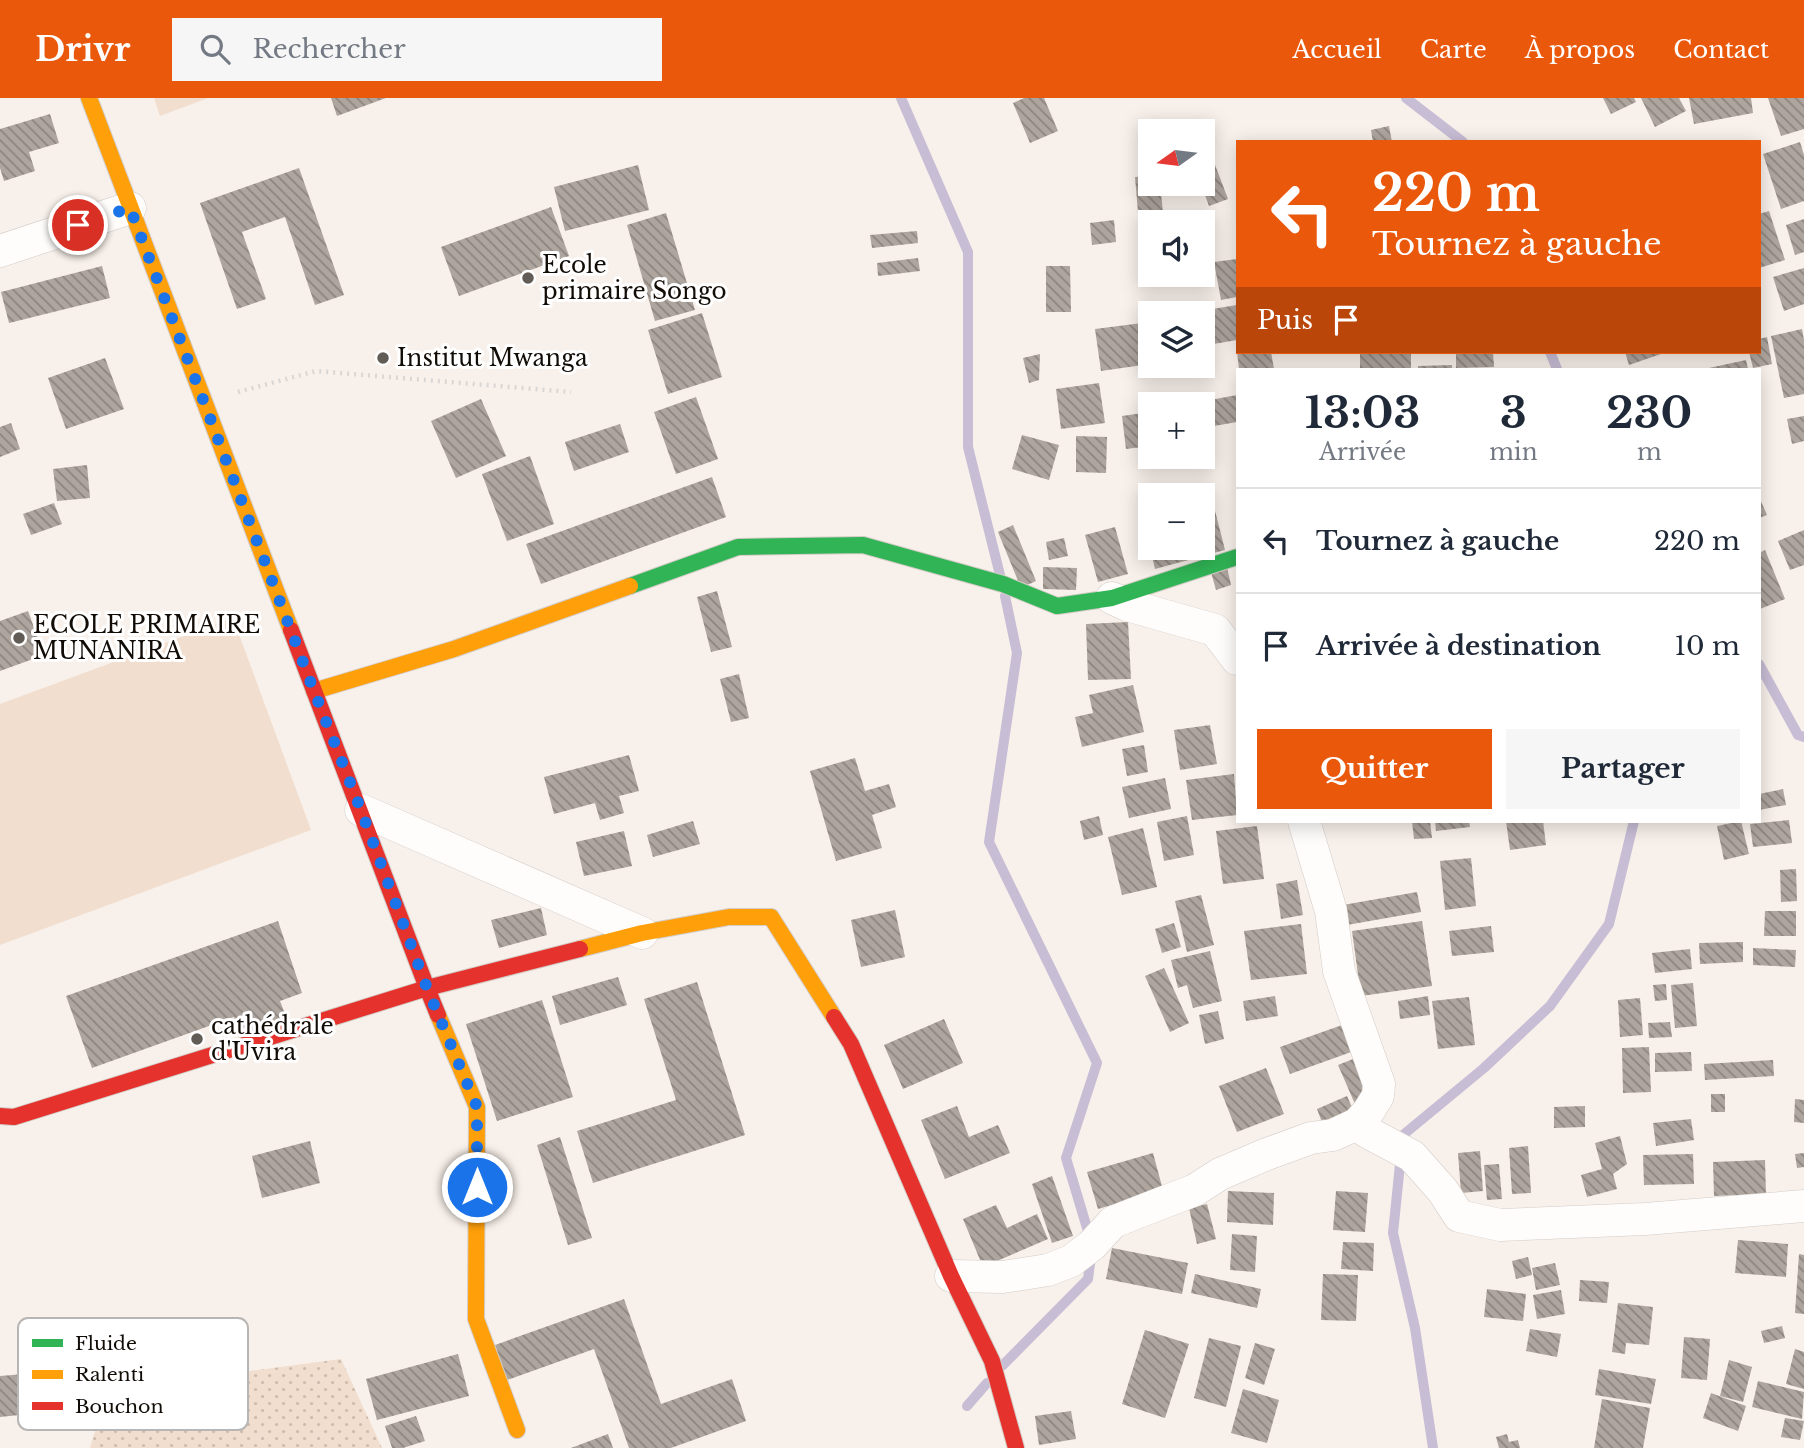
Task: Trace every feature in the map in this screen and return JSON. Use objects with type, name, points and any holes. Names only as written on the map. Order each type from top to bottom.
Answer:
[{"type":"street","points":[[89,98],[427,988],[477,1107],[476,1319],[517,1430]]},
{"type":"street","points":[[0,251],[130,208]]},
{"type":"street","points":[[314,691],[454,649],[738,547],[863,545],[1003,584],[1057,606],[1112,598],[1236,557]]},
{"type":"street","points":[[1112,598],[1126,605],[1215,630],[1236,658]]},
{"type":"street","points":[[361,810],[642,933]]},
{"type":"street","points":[[1305,823],[1331,911],[1339,971],[1379,1084],[1378,1096],[1368,1112],[1368,1131]]},
{"type":"street","points":[[0,1116],[15,1117],[427,988],[642,933],[729,916],[771,917],[851,1044],[951,1276],[992,1361],[1016,1448]]},
{"type":"street","points":[[951,1276],[1003,1277],[1048,1270],[1071,1261],[1092,1245],[1113,1222],[1195,1190],[1220,1174],[1311,1138],[1368,1131],[1412,1156],[1443,1191],[1459,1216],[1500,1225],[1645,1219],[1804,1206]]},
{"type":"path","points":[[203,401],[316,372],[571,392]]},
{"type":"shaded area","points":[[154,98],[208,98],[160,116]]},
{"type":"shaded area","points":[[233,618],[311,830],[0,945],[0,704]]},
{"type":"shaded area","points":[[341,1359],[382,1448],[90,1448],[96,1430],[248,1430],[248,1371]]},
{"type":"building","points":[[331,98],[386,98],[337,116]]},
{"type":"building","points":[[1024,98],[1044,98],[1058,131],[1030,143],[1013,103]]},
{"type":"building","points":[[1603,98],[1634,98],[1636,102],[1611,114]]},
{"type":"building","points":[[1641,98],[1679,98],[1686,111],[1655,127]]},
{"type":"building","points":[[1689,98],[1751,98],[1753,113],[1694,124]]},
{"type":"building","points":[[1768,98],[1804,98],[1804,129],[1781,136]]},
{"type":"building","points":[[50,114],[59,143],[29,152],[35,171],[4,181],[0,168],[0,129]]},
{"type":"building","points":[[1389,126],[1392,140],[1373,140],[1371,130]]},
{"type":"building","points":[[1800,142],[1804,155],[1804,201],[1781,209],[1763,154]]},
{"type":"building","points":[[638,165],[649,210],[565,231],[554,187]]},
{"type":"building","points":[[1215,165],[1228,199],[1209,206],[1205,196],[1215,196]]},
{"type":"building","points":[[299,168],[344,295],[315,305],[285,217],[242,232],[266,299],[237,309],[200,203]]},
{"type":"building","points":[[1135,177],[1138,177],[1138,196],[1161,196],[1163,210],[1138,210],[1138,212]]},
{"type":"building","points":[[551,207],[569,256],[459,296],[441,247]]},
{"type":"building","points":[[1769,211],[1785,260],[1761,267],[1761,213]]},
{"type":"building","points":[[666,213],[695,310],[655,321],[627,225]]},
{"type":"building","points":[[1804,219],[1804,252],[1795,255],[1786,225]]},
{"type":"building","points":[[1114,220],[1116,242],[1092,245],[1090,223]]},
{"type":"building","points":[[917,231],[918,243],[872,248],[870,235]]},
{"type":"building","points":[[918,258],[920,271],[878,276],[877,263]]},
{"type":"building","points":[[1236,259],[1236,297],[1221,300],[1215,262]]},
{"type":"building","points":[[102,266],[110,298],[9,323],[1,292]]},
{"type":"building","points":[[1046,266],[1070,266],[1071,312],[1046,312]]},
{"type":"building","points":[[1804,268],[1804,304],[1784,311],[1773,277]]},
{"type":"building","points":[[1236,305],[1236,340],[1215,344],[1215,309]]},
{"type":"building","points":[[702,313],[722,377],[668,394],[648,330]]},
{"type":"building","points":[[1138,324],[1138,366],[1101,371],[1095,329]]},
{"type":"building","points":[[1802,329],[1804,394],[1784,398],[1771,336]]},
{"type":"building","points":[[1767,337],[1772,364],[1753,368],[1750,354],[1761,354],[1761,338]]},
{"type":"building","points":[[1040,354],[1039,380],[1029,383],[1023,358]]},
{"type":"building","points":[[1237,354],[1271,354],[1274,368],[1239,368]]},
{"type":"building","points":[[1360,354],[1411,354],[1411,368],[1360,368]]},
{"type":"building","points":[[1456,354],[1493,354],[1494,367],[1456,368]]},
{"type":"building","points":[[1626,354],[1661,354],[1629,365]]},
{"type":"building","points":[[105,358],[124,409],[66,429],[48,378]]},
{"type":"building","points":[[1746,360],[1748,368],[1709,368]]},
{"type":"building","points":[[1452,365],[1452,368],[1418,368]]},
{"type":"building","points":[[1099,383],[1105,423],[1061,429],[1056,389]]},
{"type":"building","points":[[1236,395],[1236,422],[1215,426],[1215,399]]},
{"type":"building","points":[[696,397],[718,459],[676,474],[654,412]]},
{"type":"building","points":[[481,399],[506,456],[456,478],[431,421]]},
{"type":"building","points":[[1138,414],[1138,448],[1126,449],[1122,416]]},
{"type":"building","points":[[1804,416],[1804,441],[1792,444],[1787,419]]},
{"type":"building","points":[[11,423],[20,449],[0,457],[0,427]]},
{"type":"building","points":[[620,424],[629,452],[574,471],[565,442]]},
{"type":"building","points":[[1022,435],[1059,445],[1049,480],[1012,469]]},
{"type":"building","points":[[1076,436],[1107,437],[1106,473],[1076,472]]},
{"type":"building","points":[[530,456],[554,524],[507,541],[482,474]]},
{"type":"building","points":[[87,465],[90,498],[57,501],[53,469]]},
{"type":"building","points":[[712,477],[726,517],[541,584],[526,544]]},
{"type":"building","points":[[1761,502],[1767,515],[1761,517]]},
{"type":"building","points":[[54,503],[62,524],[31,535],[23,514]]},
{"type":"building","points":[[1215,511],[1225,550],[1215,553]]},
{"type":"building","points":[[1013,525],[1036,581],[1021,588],[998,532]]},
{"type":"building","points":[[1115,527],[1128,574],[1098,582],[1085,535]]},
{"type":"building","points":[[1804,530],[1804,565],[1790,570],[1778,541]]},
{"type":"building","points":[[1064,538],[1068,556],[1049,560],[1046,542]]},
{"type":"building","points":[[1765,550],[1785,599],[1761,609],[1761,552]]},
{"type":"building","points":[[1153,560],[1188,560],[1155,569]]},
{"type":"building","points":[[1043,567],[1077,568],[1076,590],[1043,589]]},
{"type":"building","points":[[1227,567],[1231,585],[1216,590],[1211,572]]},
{"type":"building","points":[[717,591],[732,647],[711,652],[697,597]]},
{"type":"building","name":"ECOLE PRIMAIRE MUNANIRA","points":[[28,611],[44,655],[0,671],[0,621]]},
{"type":"building","points":[[1128,622],[1131,679],[1088,680],[1086,624]]},
{"type":"building","points":[[739,674],[749,718],[731,722],[720,679]]},
{"type":"building","points":[[1133,685],[1144,732],[1082,747],[1075,717],[1093,713],[1089,695]]},
{"type":"building","points":[[1210,725],[1217,764],[1180,770],[1174,730]]},
{"type":"building","points":[[1144,745],[1148,772],[1127,776],[1122,749]]},
{"type":"building","points":[[629,755],[639,791],[619,796],[624,813],[600,820],[595,803],[554,814],[544,777]]},
{"type":"building","points":[[855,758],[865,791],[889,784],[896,807],[872,815],[882,848],[836,861],[810,771]]},
{"type":"building","points":[[1234,774],[1236,815],[1192,820],[1186,780]]},
{"type":"building","points":[[1165,778],[1171,809],[1129,818],[1122,787]]},
{"type":"building","points":[[1783,789],[1786,805],[1761,810],[1761,794]]},
{"type":"building","points":[[1099,816],[1103,835],[1084,840],[1080,821]]},
{"type":"building","points":[[1187,816],[1194,855],[1164,861],[1157,822]]},
{"type":"building","points":[[1789,820],[1792,843],[1753,847],[1750,824]]},
{"type":"building","points":[[693,821],[700,844],[653,857],[647,835]]},
{"type":"building","points":[[1412,823],[1430,823],[1432,838],[1414,839]]},
{"type":"building","points":[[1435,823],[1469,823],[1470,827],[1436,831]]},
{"type":"building","points":[[1506,823],[1543,823],[1546,845],[1510,850]]},
{"type":"building","points":[[1741,823],[1749,854],[1724,860],[1717,826]]},
{"type":"building","points":[[1257,826],[1264,879],[1223,884],[1216,831]]},
{"type":"building","points":[[1143,828],[1157,887],[1122,895],[1108,837]]},
{"type":"building","points":[[624,831],[632,866],[584,876],[576,842]]},
{"type":"building","points":[[1471,858],[1476,906],[1445,910],[1440,861]]},
{"type":"building","points":[[1796,869],[1797,901],[1781,902],[1780,870]]},
{"type":"building","points":[[1297,880],[1303,915],[1281,919],[1276,884]]},
{"type":"building","points":[[1417,892],[1421,912],[1347,925],[1343,905]]},
{"type":"building","points":[[1201,895],[1214,945],[1187,952],[1175,901]]},
{"type":"building","points":[[541,908],[547,935],[499,948],[491,920]]},
{"type":"building","points":[[895,910],[905,957],[861,967],[851,920]]},
{"type":"building","points":[[1765,911],[1796,911],[1796,936],[1764,936]]},
{"type":"building","points":[[278,921],[302,993],[280,1001],[287,1019],[240,1035],[234,1017],[92,1068],[66,996]]},
{"type":"building","points":[[1422,921],[1432,986],[1361,996],[1352,931]]},
{"type":"building","points":[[1174,923],[1181,947],[1162,953],[1155,929]]},
{"type":"building","points":[[1301,924],[1307,974],[1251,980],[1244,931]]},
{"type":"building","points":[[1491,926],[1494,952],[1452,956],[1449,931]]},
{"type":"building","points":[[1743,942],[1743,962],[1700,964],[1699,943]]},
{"type":"building","points":[[1753,948],[1796,950],[1795,967],[1753,965]]},
{"type":"building","points":[[1690,949],[1692,969],[1655,973],[1652,953]]},
{"type":"building","points":[[1210,951],[1222,1001],[1193,1008],[1187,985],[1178,988],[1171,960]]},
{"type":"building","points":[[1164,968],[1189,1023],[1170,1032],[1145,976]]},
{"type":"building","points":[[618,977],[627,1005],[560,1025],[552,996]]},
{"type":"building","points":[[697,982],[745,1135],[593,1183],[577,1131],[676,1100],[644,999]]},
{"type":"building","points":[[1693,983],[1697,1026],[1675,1028],[1671,985]]},
{"type":"building","points":[[1666,984],[1667,1000],[1655,1001],[1653,985]]},
{"type":"building","points":[[1275,996],[1278,1016],[1246,1021],[1243,1001]]},
{"type":"building","points":[[1428,996],[1430,1015],[1400,1019],[1398,1001]]},
{"type":"building","points":[[1469,997],[1475,1045],[1438,1049],[1432,1001]]},
{"type":"building","points":[[1640,998],[1643,1035],[1620,1037],[1618,1000]]},
{"type":"building","points":[[542,1000],[573,1097],[497,1121],[466,1024]]},
{"type":"building","points":[[1218,1011],[1224,1039],[1205,1044],[1199,1015]]},
{"type":"building","points":[[944,1019],[963,1063],[903,1089],[884,1045]]},
{"type":"building","points":[[1670,1022],[1672,1037],[1649,1038],[1648,1023]]},
{"type":"building","points":[[1345,1024],[1354,1051],[1290,1074],[1280,1047]]},
{"type":"building","points":[[1649,1047],[1651,1092],[1623,1093],[1622,1048]]},
{"type":"building","points":[[1691,1052],[1692,1071],[1655,1072],[1655,1053]]},
{"type":"building","points":[[1358,1057],[1374,1095],[1355,1104],[1338,1065]]},
{"type":"building","points":[[1773,1060],[1774,1076],[1705,1080],[1704,1064]]},
{"type":"building","points":[[1266,1068],[1284,1114],[1237,1132],[1219,1086]]},
{"type":"building","points":[[1711,1094],[1725,1094],[1725,1112],[1711,1112]]},
{"type":"building","points":[[1347,1096],[1354,1112],[1323,1125],[1317,1109]]},
{"type":"building","points":[[1795,1099],[1804,1100],[1804,1123],[1794,1122]]},
{"type":"building","points":[[957,1106],[969,1137],[998,1125],[1010,1153],[945,1179],[921,1120]]},
{"type":"building","points":[[1585,1106],[1585,1127],[1554,1128],[1554,1107]]},
{"type":"building","points":[[1691,1119],[1694,1140],[1656,1146],[1653,1123]]},
{"type":"building","points":[[1620,1136],[1627,1164],[1613,1174],[1617,1189],[1587,1197],[1581,1175],[1602,1169],[1595,1143]]},
{"type":"building","points":[[560,1137],[592,1238],[568,1245],[537,1145]]},
{"type":"building","points":[[310,1141],[320,1183],[262,1198],[252,1156]]},
{"type":"building","points":[[1528,1146],[1531,1193],[1512,1194],[1509,1148]]},
{"type":"building","points":[[1480,1151],[1483,1191],[1461,1193],[1458,1153]]},
{"type":"building","points":[[1153,1153],[1163,1190],[1098,1209],[1087,1172]]},
{"type":"building","points":[[1804,1153],[1804,1167],[1797,1168],[1795,1154]]},
{"type":"building","points":[[1693,1154],[1694,1184],[1644,1185],[1643,1155]]},
{"type":"building","points":[[1765,1160],[1766,1194],[1714,1196],[1713,1162]]},
{"type":"building","points":[[1499,1164],[1502,1199],[1487,1200],[1484,1165]]},
{"type":"building","points":[[1052,1176],[1073,1236],[1052,1243],[1032,1184]]},
{"type":"building","points":[[1228,1191],[1274,1193],[1273,1225],[1227,1222]]},
{"type":"building","points":[[1336,1191],[1368,1193],[1365,1232],[1333,1230]]},
{"type":"building","points":[[1207,1204],[1216,1239],[1197,1244],[1189,1208]]},
{"type":"building","points":[[996,1205],[1007,1228],[1037,1214],[1048,1239],[983,1267],[963,1219]]},
{"type":"building","points":[[1232,1234],[1257,1236],[1255,1272],[1230,1270]]},
{"type":"building","points":[[1738,1240],[1788,1244],[1786,1277],[1735,1273]]},
{"type":"building","points":[[1343,1242],[1374,1243],[1373,1271],[1341,1269]]},
{"type":"building","points":[[1112,1248],[1188,1263],[1182,1294],[1106,1279]]},
{"type":"building","points":[[1799,1254],[1804,1255],[1804,1314],[1795,1313]]},
{"type":"building","points":[[1528,1257],[1532,1275],[1516,1279],[1512,1261]]},
{"type":"building","points":[[1555,1263],[1560,1285],[1536,1290],[1532,1268]]},
{"type":"building","points":[[1195,1274],[1261,1289],[1257,1308],[1191,1293]]},
{"type":"building","points":[[1323,1274],[1358,1275],[1356,1321],[1321,1320]]},
{"type":"building","points":[[1580,1280],[1609,1282],[1607,1303],[1579,1301]]},
{"type":"building","points":[[1487,1289],[1526,1294],[1523,1321],[1484,1317]]},
{"type":"building","points":[[1561,1290],[1565,1314],[1537,1319],[1533,1295]]},
{"type":"building","points":[[624,1299],[661,1404],[732,1379],[746,1421],[671,1448],[629,1448],[594,1349],[507,1380],[495,1345]]},
{"type":"building","points":[[1618,1303],[1653,1307],[1649,1345],[1626,1343],[1625,1354],[1612,1352]]},
{"type":"building","points":[[1782,1326],[1785,1338],[1764,1343],[1761,1331]]},
{"type":"building","points":[[1530,1329],[1561,1334],[1557,1357],[1526,1351]]},
{"type":"building","points":[[1145,1330],[1189,1344],[1165,1418],[1122,1404]]},
{"type":"building","points":[[1684,1337],[1710,1339],[1707,1380],[1681,1378]]},
{"type":"building","points":[[1209,1338],[1241,1346],[1226,1407],[1194,1398]]},
{"type":"building","points":[[1255,1343],[1275,1349],[1264,1385],[1245,1378]]},
{"type":"building","points":[[1795,1349],[1804,1352],[1804,1389],[1786,1384]]},
{"type":"building","points":[[458,1354],[469,1396],[377,1420],[366,1379]]},
{"type":"building","points":[[1729,1360],[1752,1367],[1743,1402],[1720,1396]]},
{"type":"building","points":[[1599,1369],[1656,1379],[1651,1404],[1595,1395]]},
{"type":"building","points":[[18,1375],[18,1415],[0,1417],[0,1376]]},
{"type":"building","points":[[1758,1381],[1804,1392],[1802,1419],[1752,1407]]},
{"type":"building","points":[[1243,1389],[1279,1400],[1267,1443],[1231,1433]]},
{"type":"building","points":[[1711,1393],[1746,1406],[1738,1431],[1703,1418]]},
{"type":"building","points":[[1602,1399],[1650,1408],[1643,1448],[1594,1448]]},
{"type":"building","points":[[1071,1411],[1076,1439],[1039,1445],[1035,1416]]},
{"type":"building","points":[[416,1416],[425,1441],[403,1448],[392,1448],[385,1426]]},
{"type":"building","points":[[1785,1418],[1804,1421],[1800,1440],[1781,1437]]},
{"type":"building","points":[[608,1434],[613,1448],[571,1448]]},
{"type":"building","points":[[1507,1434],[1509,1442],[1518,1440],[1520,1448],[1499,1448],[1496,1437]]},
{"type":"waterway","points":[[901,98],[968,252],[968,447],[1000,575]]},
{"type":"waterway","points":[[1406,98],[1460,140]]},
{"type":"waterway","points":[[1551,354],[1557,368]]},
{"type":"waterway","points":[[1005,596],[1017,653],[989,842],[1097,1063],[1066,1158],[1090,1238]]},
{"type":"waterway","points":[[1761,668],[1798,735],[1804,737]]},
{"type":"waterway","points":[[1433,1448],[1415,1328],[1393,1233],[1403,1135],[1484,1068],[1550,1006],[1609,924],[1634,823]]},
{"type":"waterway","points":[[1002,1366],[1088,1279],[1091,1256]]},
{"type":"waterway","points":[[967,1406],[987,1383]]},
{"type":"traffic: fast","points":[[630,586],[738,547],[863,545],[1003,584],[1057,606],[1112,598],[1236,557]]},
{"type":"traffic: slow","points":[[89,98],[291,630]]},
{"type":"traffic: slow","points":[[314,691],[454,649],[630,586]]},
{"type":"traffic: slow","points":[[580,949],[642,933],[729,917],[771,917],[834,1017]]},
{"type":"traffic: slow","points":[[438,1015],[477,1107],[476,1319],[517,1430]]},
{"type":"traffic: jam","points":[[291,630],[427,988],[580,949]]},
{"type":"traffic: jam","points":[[0,1116],[14,1117],[427,988],[438,1015]]},
{"type":"traffic: jam","points":[[834,1017],[851,1044],[951,1276],[992,1361],[1016,1448]]},
{"type":"place","name":"Ecole primaire Songo","points":[[528,278]]},
{"type":"place","name":"Institut Mwanga","points":[[383,358]]},
{"type":"place","name":"ECOLE PRIMAIRE MUNANIRA","points":[[19,638]]},
{"type":"place","name":"cathédrale d'Uvira","points":[[197,1039]]},
{"type":"route","points":[[78,225],[130,208],[427,988],[477,1107],[477,1187]]}]
